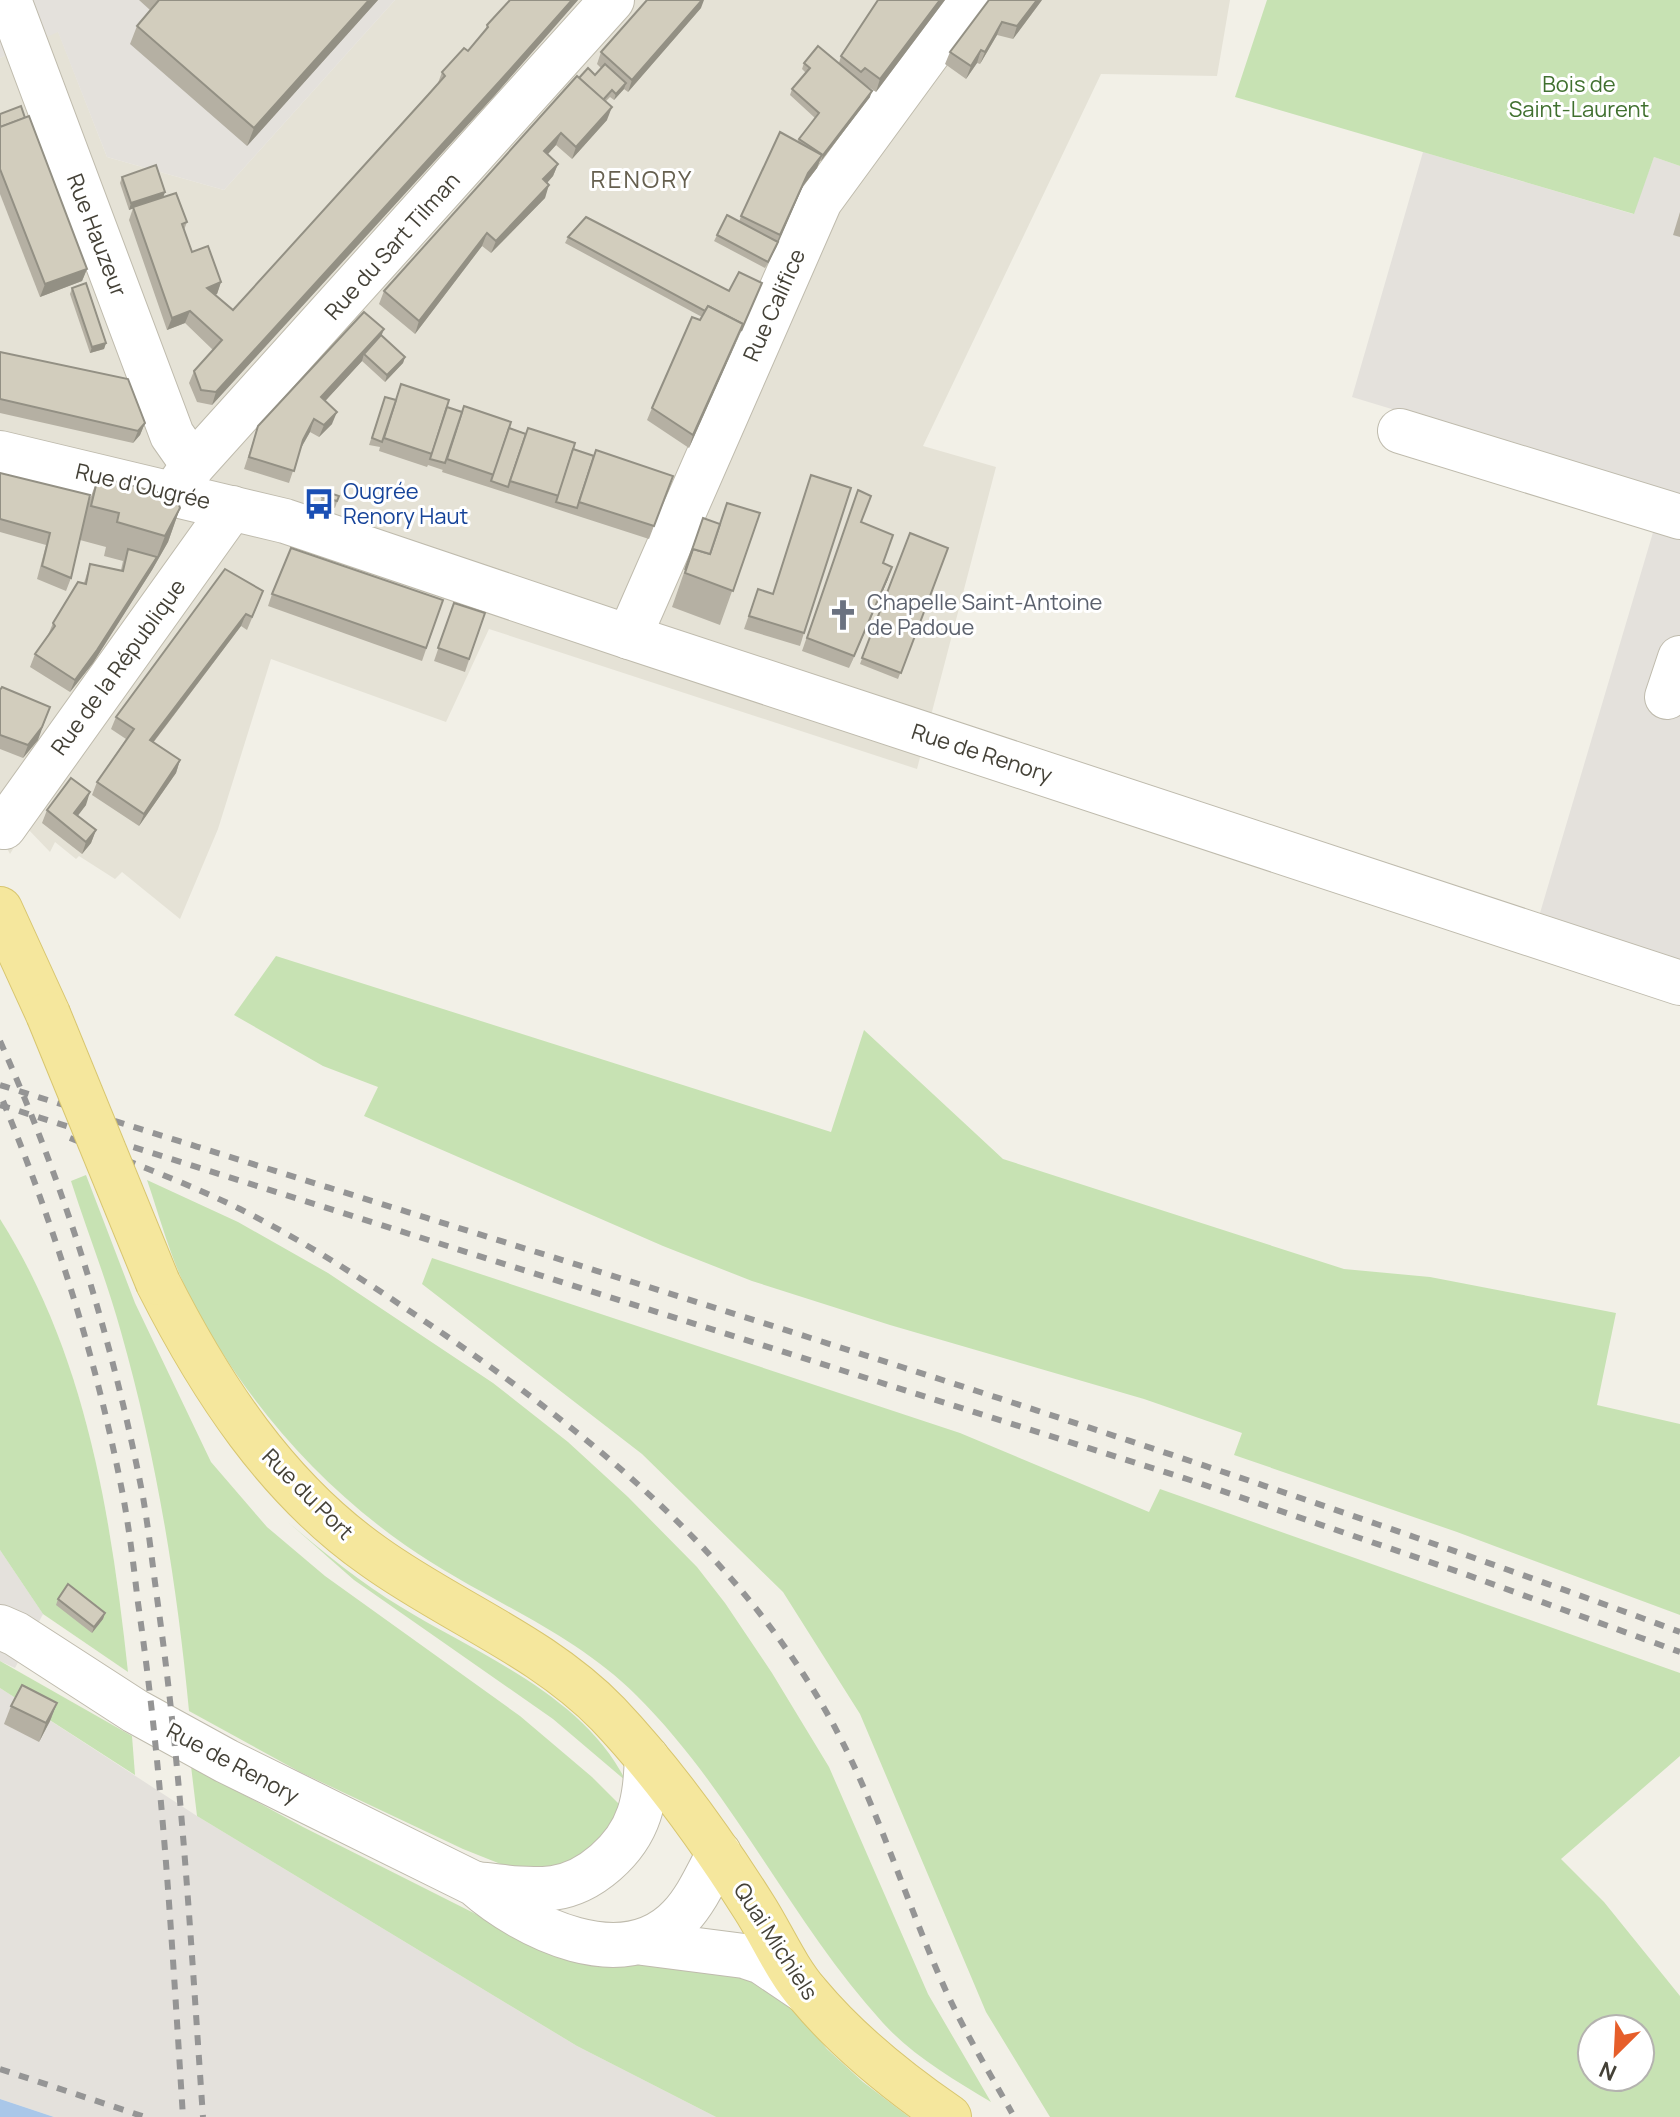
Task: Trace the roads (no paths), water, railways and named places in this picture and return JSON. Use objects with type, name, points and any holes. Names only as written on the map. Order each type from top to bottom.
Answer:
[{"type":"main road","name":"Rue du Port","points":[[0,909],[48,1014],[158,1283],[184,1334],[234,1415],[285,1475],[371,1555],[565,1676],[605,1711],[647,1758],[711,1844]]},
{"type":"main road","name":"Quai Michiels","points":[[711,1844],[805,1991],[866,2053],[949,2117]]},
{"type":"street","name":"Rue Hauzeur","points":[[9,0],[172,435],[184,479]]},
{"type":"street","name":"Rue du Sart Tilman","points":[[184,479],[612,0]]},
{"type":"street","name":"Rue Califice","points":[[629,637],[820,201],[967,0]]},
{"type":"street","points":[[1400,431],[1680,517]]},
{"type":"street","name":"Rue d'Ougrée","points":[[0,453],[184,479],[232,508],[285,521]]},
{"type":"street","name":"Rue de la République","points":[[4,827],[232,508]]},
{"type":"street","name":"Rue de Renory","points":[[285,521],[1680,983]]},
{"type":"street","name":"Rue de Renory","points":[[0,1627],[16,1634],[135,1711],[226,1761],[475,1884],[501,1906],[577,1940],[614,1946],[643,1943],[744,1956],[762,1962],[805,1991]]},
{"type":"street","name":"Rue de Renory","points":[[475,1884],[531,1890],[556,1888],[576,1882],[597,1870],[623,1842],[638,1817],[645,1791],[647,1758]]},
{"type":"street","name":"Rue de Renory","points":[[623,1842],[642,1830],[662,1826],[686,1828],[711,1844]]},
{"type":"street","points":[[643,1943],[679,1918],[696,1894],[711,1844]]},
{"type":"water","points":[[0,2099],[54,2117],[0,2117]]},
{"type":"railway","points":[[0,1041],[46,1151],[85,1265],[117,1380],[143,1497],[173,1733],[203,2117]]},
{"type":"railway","points":[[0,1085],[1054,1416],[1472,1557],[1680,1632]]},
{"type":"railway","points":[[3,1101],[41,1199],[74,1298],[102,1399],[124,1501],[147,1667],[160,1795],[183,2117]]},
{"type":"railway","points":[[0,1105],[1190,1480],[1680,1652]]},
{"type":"railway","points":[[70,1138],[240,1209],[370,1285],[502,1375],[557,1417],[610,1460],[710,1555],[755,1607],[795,1662],[832,1722],[877,1818],[950,1999],[1012,2113]]},
{"type":"railway","points":[[0,2069],[145,2117]]},
{"type":"place","name":"Ougrée Renory Haut","points":[[319,504]]},
{"type":"place","name":"Chapelle Saint-Antoine de Padoue","points":[[843,615]]},
{"type":"district","name":"RENORY","points":[[642,180]]},
{"type":"park label","name":"Bois de Saint-Laurent","points":[[1579,96]]}]
